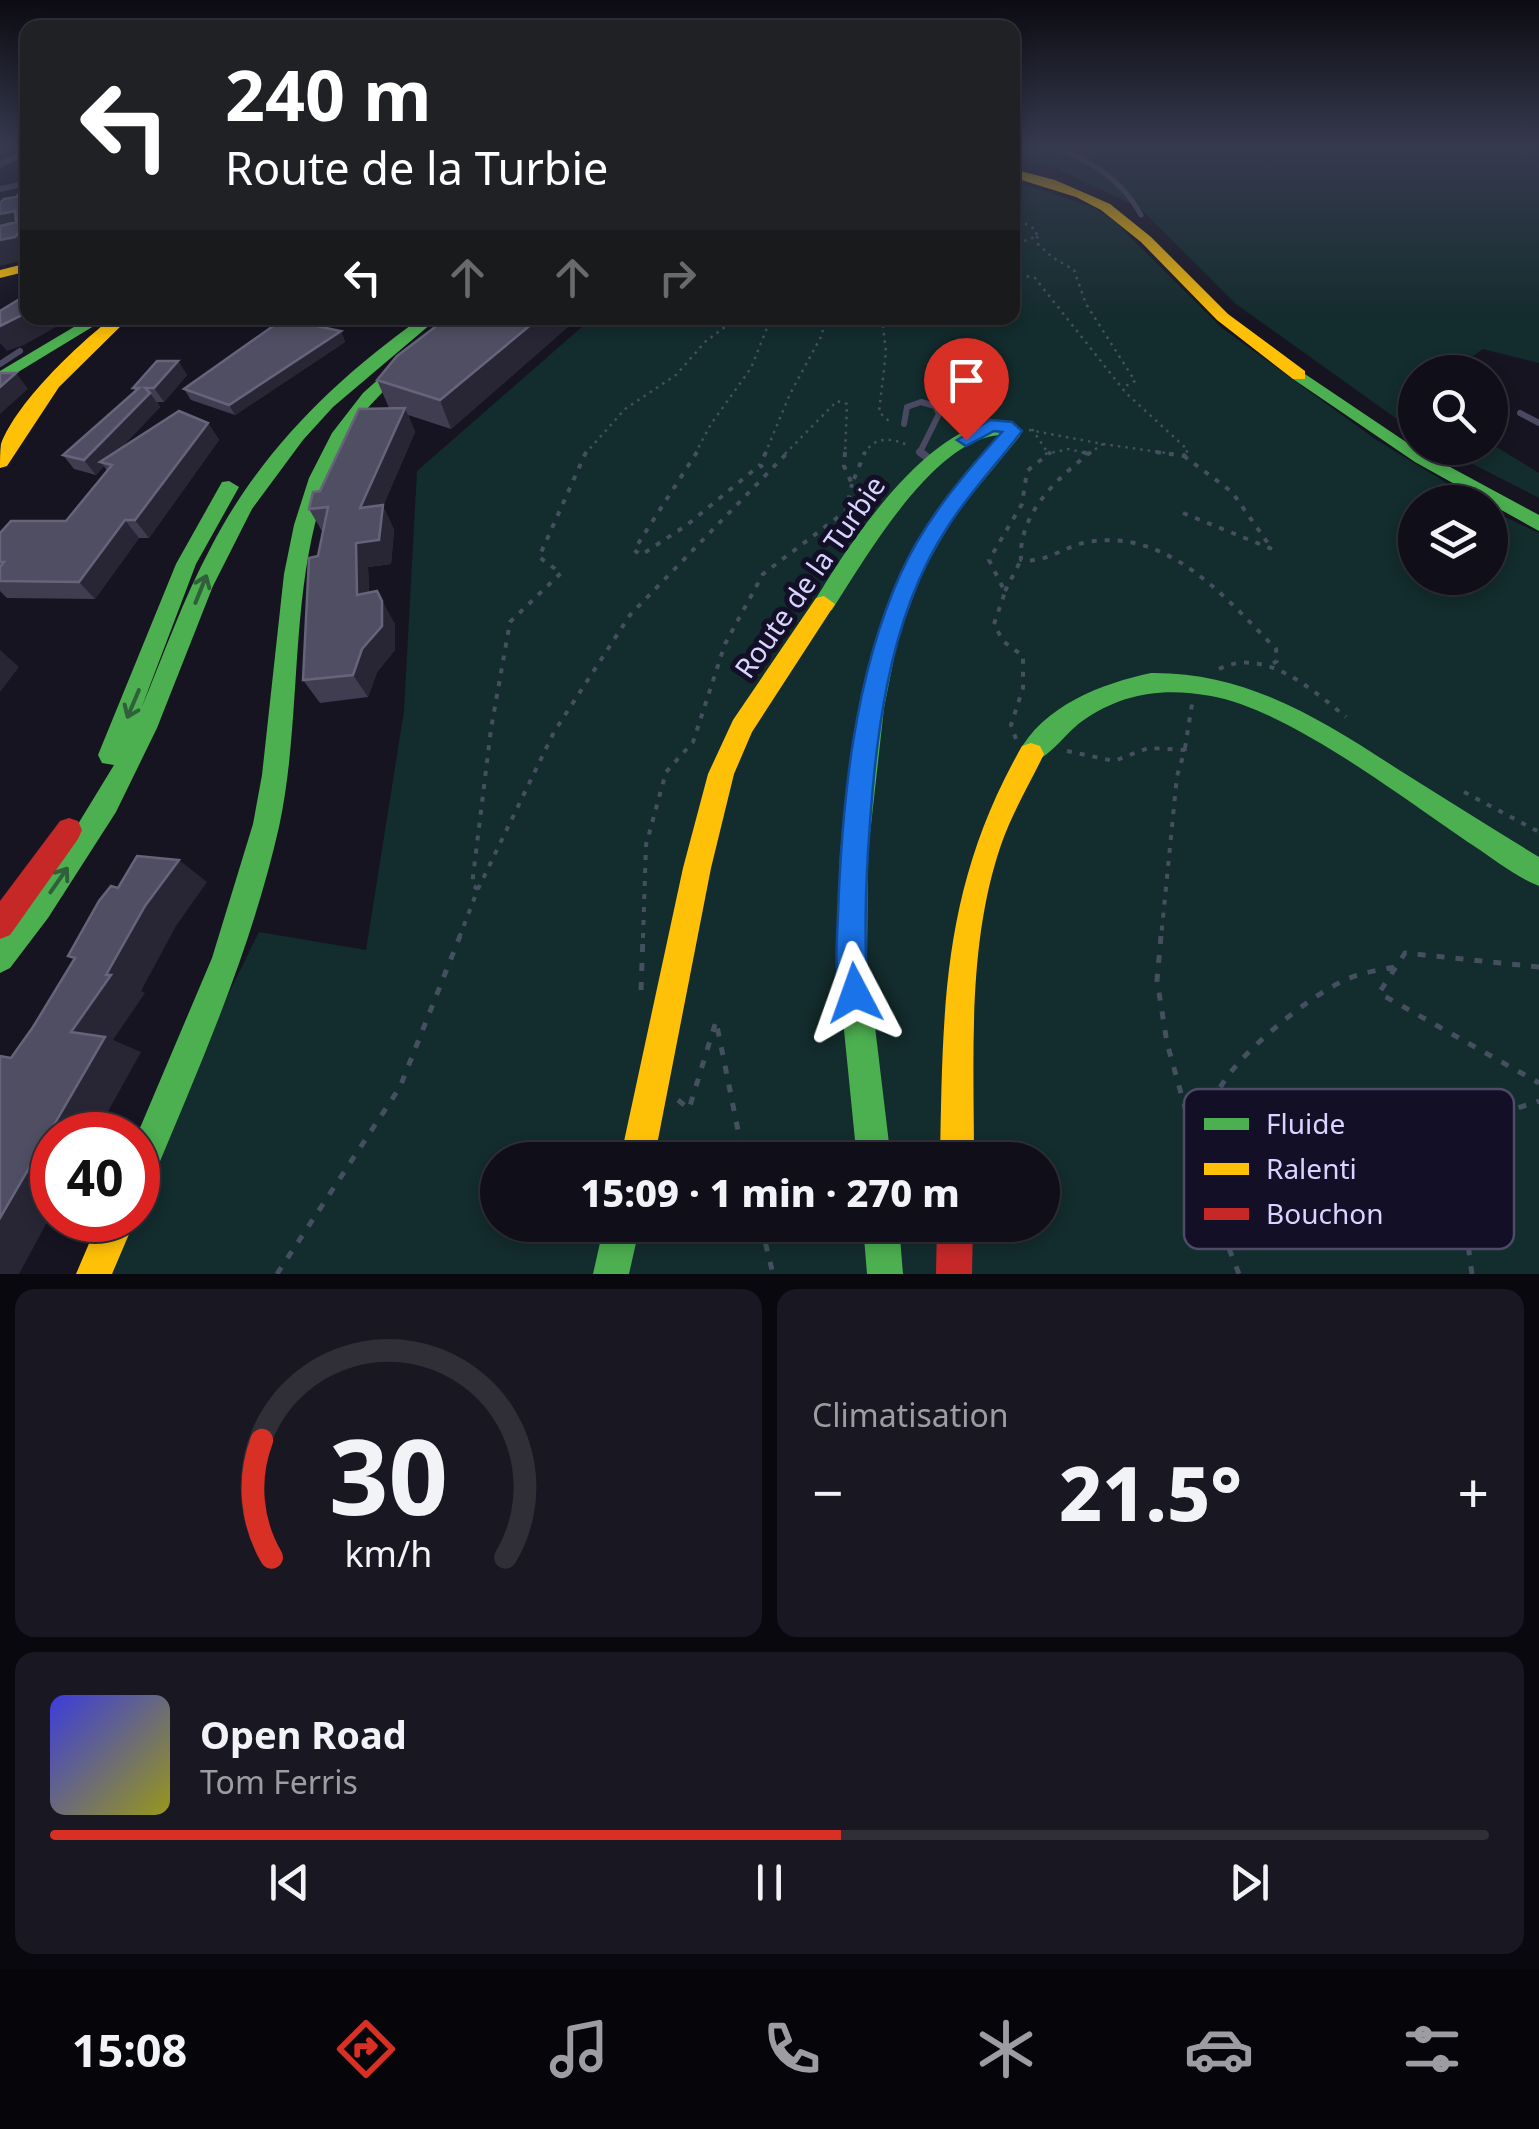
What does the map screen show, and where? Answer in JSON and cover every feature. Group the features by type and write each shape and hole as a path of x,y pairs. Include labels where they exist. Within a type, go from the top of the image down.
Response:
{"street":[{"path":"1102,204 1112,209 1236,329 1425,462 1539,524"},
{"path":"1121,204 1141,215 1231,308 1398,427"},
{"path":"5,374 88,325"},
{"path":"0,462 45,386 80,350 112,325"},
{"path":"0,925 62,841 102,772 142,681 186,564 227,490 295,404 398,325"},
{"path":"0,958 63,876 107,805 152,716 202,585 231,524 268,464 316,408 377,356 433,325"},
{"path":"160,1120 226,961 250,886 279,759 301,534 312,496 341,433 374,390 436,325"},
{"name":"Route de la Turbie","path":"641,1142 698,868 721,774 742,727 927,457 983,428 1000,425 1012,431 947,511 911,573 887,638 872,708 854,852 852,960 872,1142"},
{"path":"1458,465 1539,510"},
{"path":"958,1142 966,931 985,850 1030,749 1046,730 1095,696 1136,684 1179,681 1234,690 1261,700 1368,760 1539,873"},
{"path":"94,1274 108,1242"},
{"path":"611,1274 618,1242"},
{"path":"881,1242 884,1274"},
{"path":"954,1274 955,1242"}],"lane":[{"path":"1134,204 1141,215"},
{"path":"5,374 20,352"},
{"path":"904,424 908,407 921,402 935,406 940,414 927,457"},
{"path":"1520,413 1539,423"}],"path":[{"path":"1020,221 1035,229 1038,244 1074,270 1086,304 1135,381 1122,388"},
{"path":"1020,243 1037,236"},
{"path":"1020,275 1035,278 1122,388 1188,450 1184,456"},
{"path":"478,889 472,886 491,729 510,622 561,573 538,557 586,452 625,409 676,375 706,340 727,325"},
{"path":"768,325 751,368 710,424 693,459 634,550 641,555 760,465 790,394 823,334 821,325"},
{"path":"883,325 886,352 879,412 889,422 904,424"},
{"path":"276,1274 400,1088 478,889 554,732 630,614 837,401 847,404 844,466 852,484 861,459 878,438 896,439 927,457"},
{"path":"1047,452 1032,429 1184,456 1232,492 1272,549 1183,512"},
{"path":"1103,444 1050,489 1024,530 1018,549 1020,560 994,624 1003,641 1023,656 1020,672 1024,688 1011,725 1014,736 1030,749 1114,760 1130,751 1169,745 1185,750 1178,776 1158,980 1167,1043 1184,1103"},
{"path":"1004,592 988,560 1024,498 1023,481 1032,466 1047,452 1078,448 1088,454"},
{"path":"760,465 768,473"},
{"path":"1020,560 1031,562 1088,542 1114,540 1166,552 1191,568 1276,650 1277,661 1269,666"},
{"path":"1539,967 1406,953 1379,994 1539,1082"},
{"path":"1220,1089 1226,1077 1274,1032 1338,982 1396,967"},
{"path":"1514,1109 1539,1101"},
{"path":"766,1242 774,1274"},
{"path":"1230,1249 1239,1274"},
{"path":"1466,1249 1472,1274"}],"green space":[{"path":"1020,204 1093,207 1113,220 1222,328 1398,453 1398,465 1418,465 1450,485 1398,485 1398,595 1508,595 1508,518 1539,533 1539,1274 90,1274 105,1242 160,1242 160,1132 259,932 366,950 404,711 417,471 584,325 1020,325"},
{"path":"1132,204 1539,204 1539,363 1483,349 1474,355 1398,355 1398,420 1236,304"},
{"path":"1508,454 1539,473 1539,498 1474,465 1508,465"}],"building":[{"path":"0,204 20,204 20,231 15,237 0,240 0,226 16,222 15,211 0,214"},
{"path":"20,299 20,316 0,326 0,311"},
{"path":"275,325 312,325 341,331 229,405 184,389"},
{"path":"438,325 531,325 440,400 377,380 397,356"},
{"path":"157,361 178,361 154,388 145,388 150,393 84,460 63,455 139,388 133,388"},
{"path":"0,373 16,373 0,387"},
{"path":"405,408 360,508 383,505 379,540 356,543 357,595 377,591 382,601 382,626 362,649 353,675 303,680 309,558 318,556 328,507 309,509 313,492 320,491 359,409"},
{"path":"179,411 208,423 135,520 125,520 79,582 0,581 4,562 0,562 0,533 11,521 66,521 112,465 100,462"},
{"path":"137,856 179,860 145,906 106,975 111,975 71,1032 105,1037 61,1112 30,1112 30,1166 0,1218 0,1056 11,1058 33,1027 75,958 68,956 99,901 111,886 118,888"}],"traffic: fast":[{"path":"0,378 87,325"},
{"path":"0,958 74,856 122,776 154,708 202,586 244,506 326,403 420,325"},
{"path":"160,1120 210,1001 241,914 266,824 275,775 294,574 304,525 319,478 347,423 401,364"},
{"path":"1299,375 1422,458 1539,524"},
{"path":"824,604 880,523 931,464 958,442 985,429 1011,429 1011,436 947,511 911,573 887,638 872,708 854,852 852,960 872,1142"},
{"path":"111,755 186,564 229,487"},
{"path":"1031,754 1064,721 1092,701 1121,689 1182,682 1213,687 1244,695 1304,722 1539,873"},
{"path":"611,1274 618,1242"},
{"path":"882,1242 885,1274"}],"traffic: slow":[{"path":"1100,204 1146,240 1223,317 1299,375"},
{"path":"0,274 20,269"},
{"path":"0,462 53,383 112,325"},
{"path":"641,1142 697,868 721,774 742,727 824,604"},
{"path":"957,1142 960,1002 973,899 986,849 1005,800 1031,754"},
{"path":"94,1274 108,1242"}],"traffic: jam":[{"path":"0,925 69,830"},
{"path":"954,1274 955,1242"}],"route":[{"path":"855,993 854,852 872,708 887,638 911,573 936,527 1012,431 1006,426 990,425 966,440"}]}
